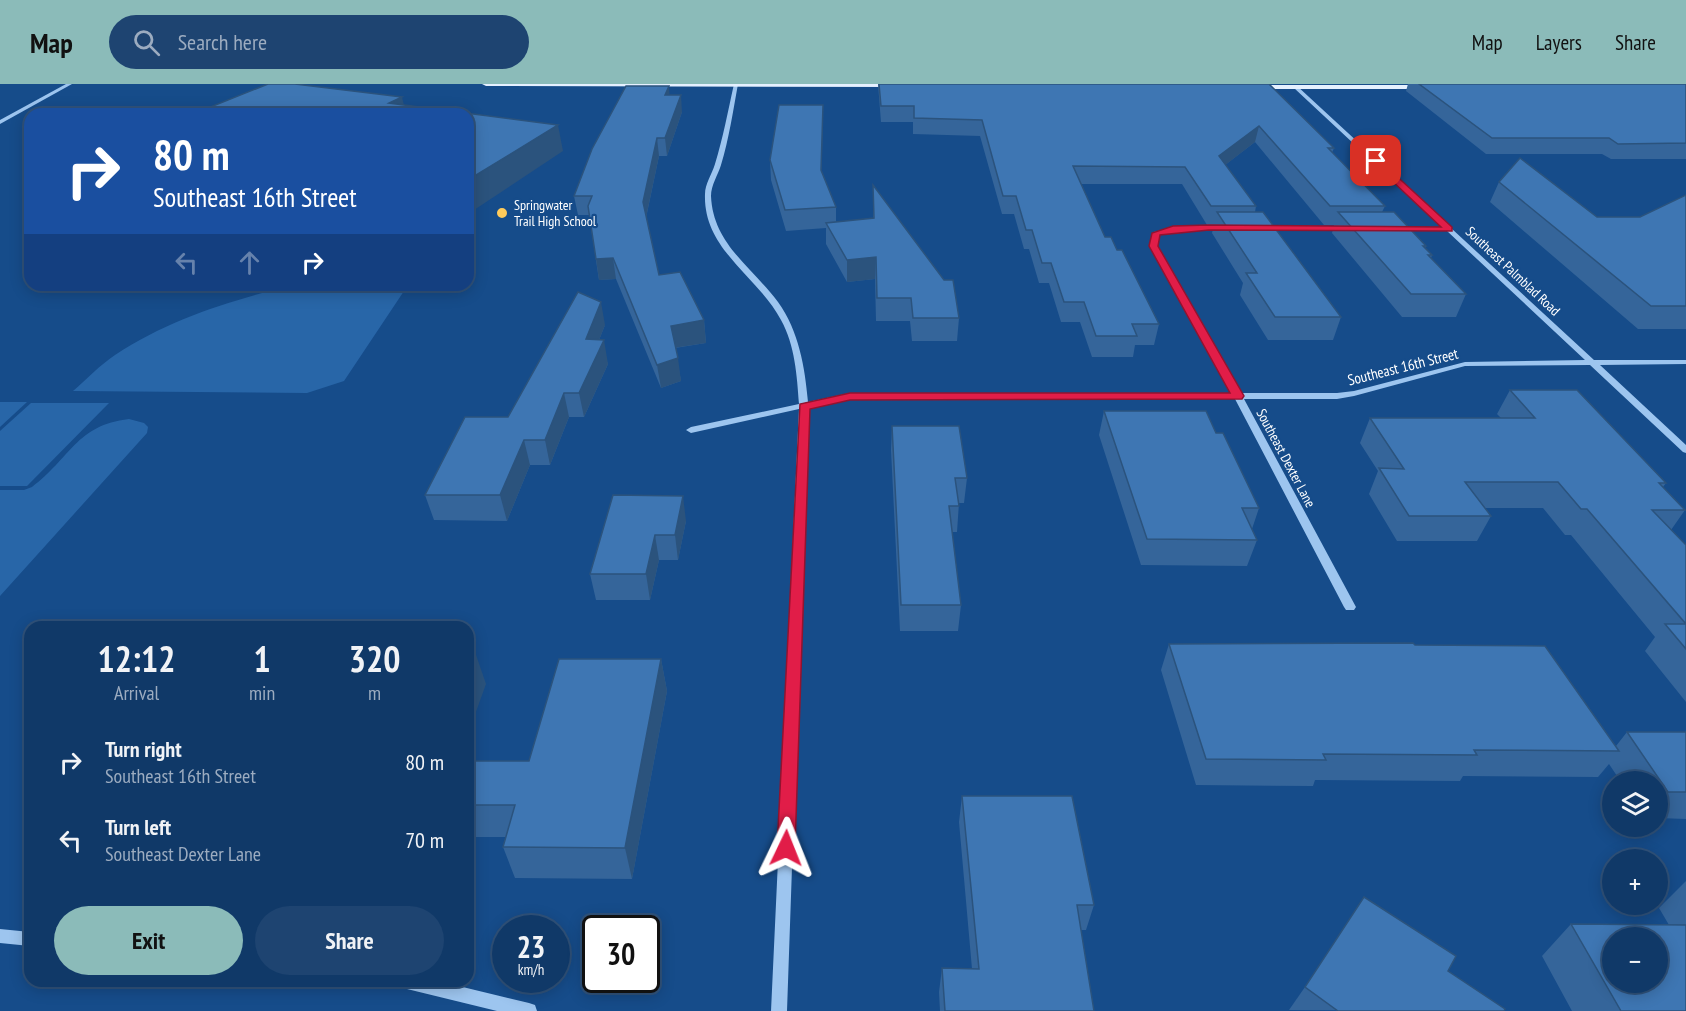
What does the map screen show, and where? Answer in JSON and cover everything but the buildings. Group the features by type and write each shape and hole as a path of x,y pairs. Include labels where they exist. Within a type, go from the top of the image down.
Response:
{"main road":[{"path":"486,84 910,86"},
{"path":"1236,87 1432,87"}],"street":[{"path":"26,108 70,84"},
{"path":"736,84 717,167 708,193 711,221 727,252 759,283 785,321 801,367 804,406 779,1011"},
{"name":"Southeast Palmblad Road","path":"1296,87 1686,450"},
{"path":"0,122 24,109"},
{"name":"Southeast Dexter Lane","path":"1232,228 1173,229 1156,233 1153,246 1238,396 1350,607"},
{"path":"1256,228 1362,229"},
{"path":"1385,229 1449,229"},
{"name":"Southeast 16th Street","path":"691,430 850,396 1363,394 1445,367 1466,364 1686,362"},
{"path":"0,936 24,938"},
{"path":"431,987 529,1011"}],"shaded area":[{"path":"271,291 404,291 344,381 307,393 73,391 109,359 136,342 178,321"},
{"path":"0,402 27,402 0,427"},
{"path":"31,403 109,403 27,486 0,486 0,431"},
{"path":"129,419 144,423 148,427 147,433 0,596 0,490 24,490 32,487 85,436 111,422"}],"place":[{"name":"Springwater Trail High School","path":"502,213"}],"route":[{"path":"786,848 804,406 850,396 1238,396 1153,246 1156,233 1173,229 1209,228 1449,229 1376,161"}]}
